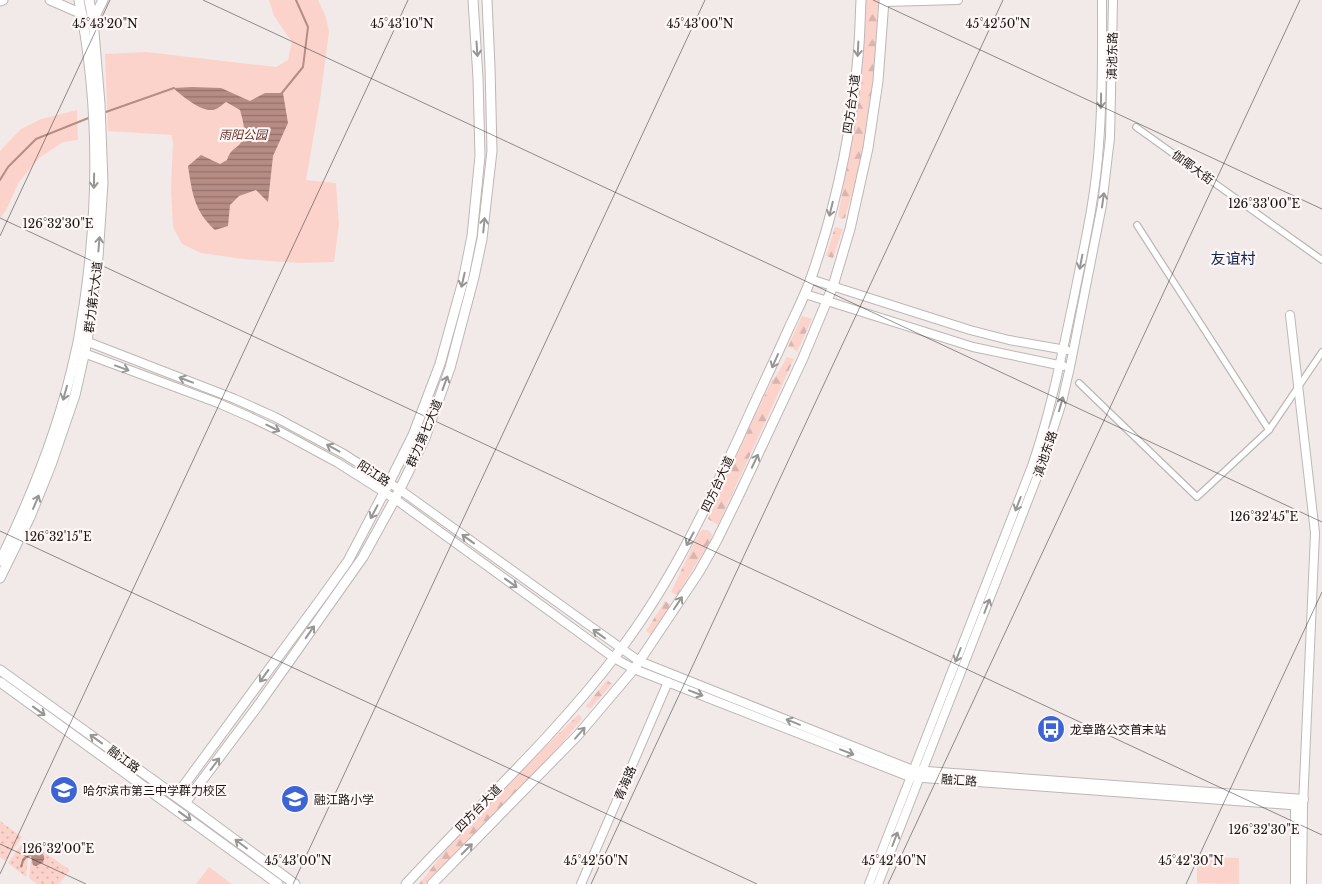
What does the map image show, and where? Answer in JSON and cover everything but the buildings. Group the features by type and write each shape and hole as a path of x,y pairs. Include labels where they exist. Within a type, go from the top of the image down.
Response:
{"main road":[{"path":"50,0 82,14"},
{"name":"群力第六大道","path":"79,0 96,105"},
{"name":"群力第六大道","path":"0,578 30,517 51,465 74,395 100,233 103,183 89,0"},
{"path":"92,20 103,0"},
{"name":"群力第七大道","path":"176,796 343,568 390,483 413,436 440,364 463,281 472,236 480,156 473,0"},
{"name":"群力第七大道","path":"185,803 257,707 363,557 395,499 424,438 450,368 482,239 492,151 487,0"},
{"name":"四方台大道","path":"406,884 559,724 590,688 621,649 660,592 695,530 805,294 832,209 850,118 858,56 861,0"},
{"name":"四方台大道","path":"432,884 572,742 637,665 699,572 717,540 790,384 833,286 850,229 868,148 878,81 884,1"},
{"name":"群力第六大道","path":"0,561 39,472 81,352"},
{"name":"融江路","path":"0,670 176,796 294,884"},
{"name":"融江路","path":"0,682 278,884"}],"street":[{"path":"884,1 958,0"},
{"name":"滇池东路","path":"869,884 1041,441 1060,365 1089,219 1099,146 1102,0"},
{"name":"滇池东路","path":"878,884 1041,467 1062,402 1099,224 1107,170 1111,122 1113,0"},
{"name":"伽倻大街","path":"1136,127 1322,260"},
{"path":"1137,225 1270,430"},
{"path":"810,279 970,330 1009,340 1073,351"},
{"path":"805,294 973,347 1070,367"},
{"path":"1290,315 1315,533 1295,884"},
{"name":"阳江路","path":"83,340 235,399 275,417 344,454 399,489 621,649 637,665"},
{"name":"阳江路","path":"81,352 258,420 338,463 395,499 614,658 637,665"},
{"path":"1078,383 1196,497 1270,430 1322,352"},
{"name":"融汇路","path":"637,665 668,682 911,773 1299,802"},
{"name":"融汇路","path":"637,665 911,773"},
{"name":"青海路","path":"581,884 668,682"},
{"path":"1299,802 1302,884"}],"green space":[{"name":"雨阳公园","path":"269,0 318,0 326,17 329,32 320,100 306,180 336,183 339,224 334,262 299,263 243,259 201,253 182,244 173,227 171,189 173,142 171,135 108,131 105,54 146,52 276,67 288,60 292,42 274,16"},
{"path":"865,0 878,0 871,98 866,136 858,171 845,218 841,219 838,216 853,137 862,74"},
{"path":"77,110 78,140 63,142 39,158 19,182 6,210 0,218 0,151 21,129 41,119"},
{"path":"835,227 843,229 833,258 826,256"},
{"path":"802,316 812,319 797,352 793,348 788,347"},
{"path":"787,357 794,359 718,525 708,519 713,505 772,380"},
{"path":"702,530 708,530 712,534 711,540 677,595 671,592"},
{"path":"665,601 671,605 651,635 646,631"},
{"path":"607,680 612,684 590,709 586,706"},
{"path":"579,714 582,719 554,754 448,864 426,884 419,884 453,841"},
{"path":"0,821 22,837 5,861 0,857"},
{"path":"25,839 70,870 59,884 37,884 29,878 31,859"},
{"path":"23,842 28,860 26,877 8,863"},
{"path":"1197,857 1239,858 1239,884 1197,883"},
{"path":"209,867 232,884 196,884"}],"shaded area":[{"path":"173,88 221,88 250,101 265,93 283,93 288,123 273,156 268,202 256,190 239,196 230,205 228,226 215,230 202,216 195,201 188,166 201,155 220,164 227,160 230,153 242,141 244,133 243,124 240,110 226,102 216,109 205,109 199,107"},
{"path":"33,849 37,849 43,855 42,863 36,866 33,865 31,856 25,860 22,868 20,867 23,858 32,854"}],"waterway":[{"path":"281,94 303,67 308,27 296,0"},
{"path":"103,113 174,88"},
{"path":"0,180 8,167 36,139 91,117"}],"place":[{"name":"龙章路公交首末站","path":"1051,729"},
{"name":"哈尔滨市第三中学群力校区","path":"64,790"},
{"name":"融江路小学","path":"295,799"}],"district":[{"name":"友谊村","path":"1233,258"}]}
